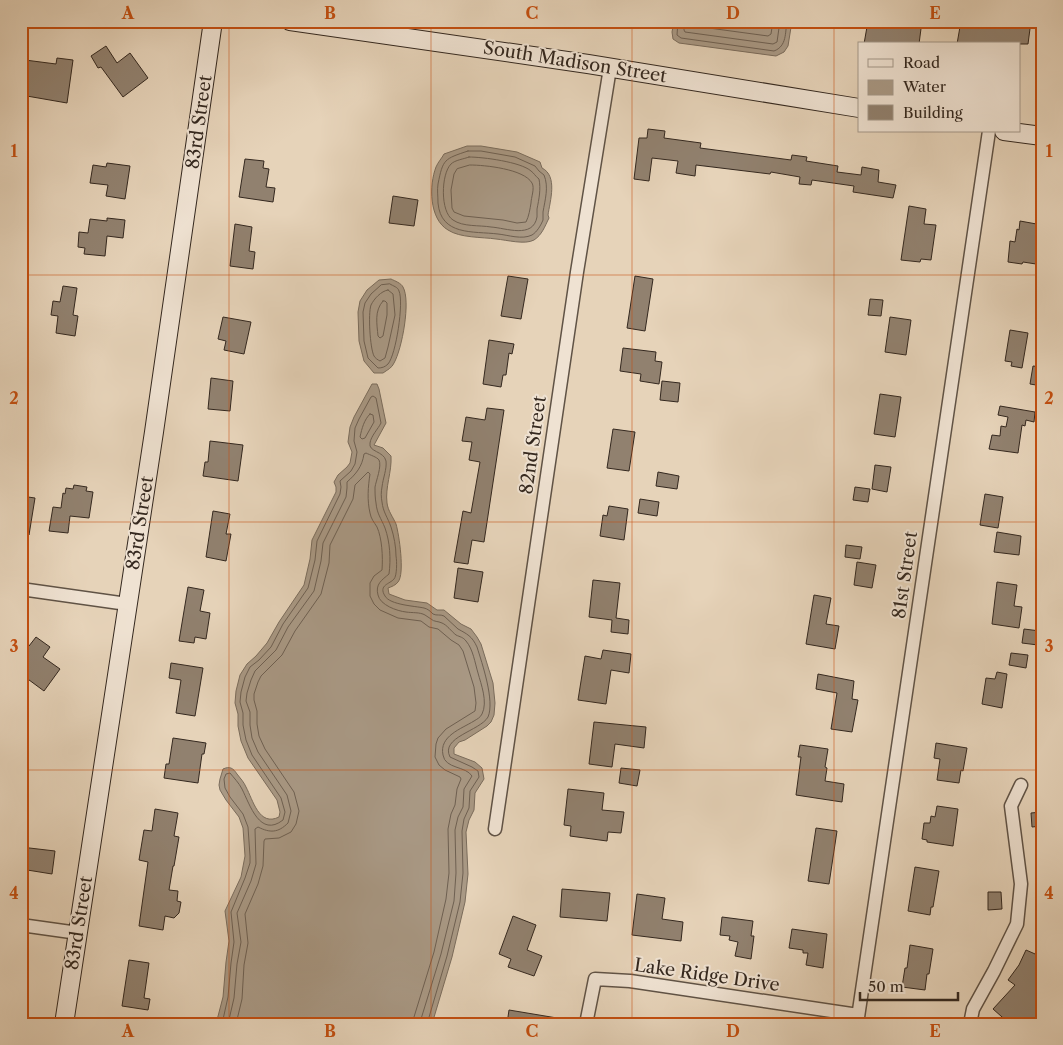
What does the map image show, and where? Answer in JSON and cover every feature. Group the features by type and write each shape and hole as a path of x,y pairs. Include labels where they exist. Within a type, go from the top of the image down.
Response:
{"street":[{"name":"83rd Street","path":"64,1024 128,604 213,21"},
{"name":"South Madison Street","path":"290,21 471,46 858,108"},
{"name":"82nd Street","path":"495,829 575,282 610,68"},
{"name":"81st Street","path":"857,1019 989,132"},
{"path":"1012,132 1042,136"},
{"path":"21,589 128,604"},
{"path":"970,1024 973,1009 994,972 1017,924 1021,884 1011,806 1020,785"},
{"path":"21,925 78,933"},
{"name":"Lake Ridge Drive","path":"586,1024 596,979 630,981 857,1019"}],"water":[{"path":"674,21 792,21 788,46 784,52 776,56 679,43 673,39"},
{"path":"467,146 481,146 517,152 540,162 542,168 550,177 552,189 549,218 537,238 521,242 465,236 453,233 442,225 437,218 432,201 432,183 436,167 444,154"},
{"path":"391,279 402,286 405,294 406,314 397,356 392,366 383,373 374,373 364,361 359,341 358,312 360,301 367,290 379,280"},
{"path":"372,384 377,384 379,389 386,423 374,445 383,448 391,456 387,503 396,524 401,554 400,578 396,584 388,588 389,594 405,600 427,603 437,610 444,610 461,624 471,629 481,644 493,683 495,703 491,722 459,742 454,748 454,754 475,762 482,768 484,779 475,793 474,810 466,832 468,874 465,902 452,957 432,1024 216,1024 223,997 229,941 225,911 241,877 245,856 243,828 239,817 220,790 219,785 223,769 229,768 236,772 244,783 254,805 262,815 272,819 279,817 280,812 277,800 248,758 241,741 235,703 236,691 240,675 247,664 267,643 304,585 312,540 336,492 334,482 350,463 352,452 348,442 350,427"}],"building":[{"path":"868,21 922,21 919,42 864,42"},
{"path":"961,21 1031,21 1028,44 1020,44 1020,42 957,42"},
{"path":"106,46 117,63 130,53 148,78 123,97 101,67 98,68 91,56"},
{"path":"57,58 73,60 67,103 21,95 25,60 56,64"},
{"path":"648,129 665,131 664,138 701,143 700,148 791,160 792,155 807,157 806,161 838,166 837,172 861,175 862,167 879,170 878,182 896,185 893,198 853,192 854,186 812,180 811,185 799,184 800,177 771,172 770,174 696,165 695,176 676,173 678,161 652,158 649,181 634,179 639,138 647,138"},
{"path":"245,159 264,161 263,168 269,169 266,187 275,188 273,202 239,197"},
{"path":"107,163 130,166 125,199 106,196 108,185 90,183 93,165 106,167"},
{"path":"393,196 418,200 414,226 389,223"},
{"path":"909,206 926,209 924,224 936,225 931,260 921,259 920,262 901,260"},
{"path":"107,218 125,220 123,238 107,236 105,256 84,254 85,248 78,247 79,232 88,233 90,219 107,221"},
{"path":"1020,221 1042,225 1042,245 1040,257 1037,257 1036,264 1008,262 1010,241 1015,242"},
{"path":"235,224 252,227 249,251 255,252 253,269 230,266"},
{"path":"508,276 528,279 521,319 501,316"},
{"path":"635,276 653,279 645,331 627,328"},
{"path":"63,286 77,288 73,315 78,316 75,336 56,333 58,316 51,315 53,301 60,302"},
{"path":"870,299 883,300 881,316 868,315"},
{"path":"223,317 251,322 244,354 224,350 226,341 218,339"},
{"path":"890,317 911,320 906,355 885,352"},
{"path":"1010,330 1028,333 1022,368 1011,366 1012,362 1005,361"},
{"path":"489,340 514,344 512,354 509,353 506,375 503,375 501,387 483,384"},
{"path":"623,348 656,352 655,361 662,362 659,384 640,381 641,374 620,371"},
{"path":"1033,366 1042,367 1042,386 1030,384"},
{"path":"211,378 233,381 230,411 208,409"},
{"path":"662,381 680,383 678,402 660,400"},
{"path":"880,394 901,397 895,437 874,434"},
{"path":"1000,406 1035,412 1034,422 1026,420 1025,426 1022,425 1018,453 989,449 992,435 1000,436 1001,426 1006,427 1008,417 998,415"},
{"path":"487,408 504,410 484,542 472,540 468,564 454,562 463,511 471,513 480,462 469,460 472,442 462,441 466,417 485,420"},
{"path":"613,429 635,432 629,471 607,468"},
{"path":"210,441 243,445 238,481 203,476 205,462 208,462"},
{"path":"875,465 891,467 887,492 872,489"},
{"path":"658,472 679,476 677,489 656,486"},
{"path":"74,485 87,487 86,491 93,492 89,518 70,516 68,533 49,531 53,507 61,508 63,493 65,494 66,488 73,489"},
{"path":"855,487 870,489 868,502 853,500"},
{"path":"985,494 1003,497 998,528 980,525"},
{"path":"21,496 35,498 29,535 21,522"},
{"path":"640,499 659,502 657,516 638,513"},
{"path":"609,506 628,509 624,540 600,536 603,515 607,516"},
{"path":"213,511 230,514 226,534 231,534 226,561 206,557"},
{"path":"997,532 1021,536 1019,555 994,552"},
{"path":"846,545 862,547 860,559 845,557"},
{"path":"857,562 876,565 872,588 854,585"},
{"path":"458,568 483,572 478,602 454,598"},
{"path":"593,580 620,583 616,618 629,620 628,634 611,632 612,620 589,617"},
{"path":"997,582 1017,585 1014,606 1022,607 1019,628 992,624"},
{"path":"188,587 204,590 200,611 210,613 206,639 195,637 194,643 179,641"},
{"path":"814,595 831,598 826,624 839,626 835,649 806,644"},
{"path":"1024,629 1040,631 1038,645 1022,643"},
{"path":"36,637 50,647 43,657 60,669 44,691 21,674 21,640 29,646"},
{"path":"603,650 631,654 629,673 611,670 606,704 578,700 585,656 601,659"},
{"path":"1011,653 1028,655 1026,668 1009,665"},
{"path":"171,663 203,668 195,716 176,713 181,680 169,678"},
{"path":"997,672 1007,674 1002,708 982,704 986,678 995,679"},
{"path":"818,674 854,681 852,699 858,700 852,732 831,729 837,693 816,689"},
{"path":"594,722 646,727 644,748 615,744 612,767 589,764"},
{"path":"173,738 206,743 204,754 202,754 198,783 164,778 166,764 169,764"},
{"path":"936,743 967,748 959,783 937,780 940,759 934,758"},
{"path":"800,745 828,749 825,781 844,784 842,802 796,795 801,757 798,757"},
{"path":"621,768 640,770 637,786 619,783"},
{"path":"568,789 604,793 602,810 624,812 621,833 608,832 607,841 570,836 571,826 564,825"},
{"path":"937,806 958,809 953,846 927,842 927,840 922,839 924,823 930,823 931,816 935,817"},
{"path":"155,809 178,813 174,836 179,837 169,890 178,891 177,901 181,902 179,913 174,918 165,916 163,930 139,926 148,862 139,860 144,830 152,831"},
{"path":"1042,812 1042,826 1032,827 1031,813"},
{"path":"816,828 837,831 829,884 808,881"},
{"path":"21,847 55,851 52,874 21,869"},
{"path":"915,867 939,871 930,915 908,911"},
{"path":"562,889 610,893 607,921 560,917"},
{"path":"988,892 1001,892 1002,909 988,910"},
{"path":"637,894 665,898 662,919 683,922 681,941 632,935"},
{"path":"513,916 536,925 527,950 542,956 534,976 508,967 511,959 499,954"},
{"path":"722,917 753,921 751,936 754,936 751,959 735,956 738,942 729,940 730,936 720,935"},
{"path":"792,929 827,934 823,968 806,965 808,953 803,953 803,950 789,948"},
{"path":"910,945 933,949 925,990 902,987"},
{"path":"1026,950 1042,957 1042,1016 1036,1024 1010,1024 993,1009 1015,985 1008,980 1019,965"},
{"path":"129,960 149,963 144,998 150,999 148,1010 122,1006"},
{"path":"509,1010 557,1018 557,1024 507,1024"}]}
